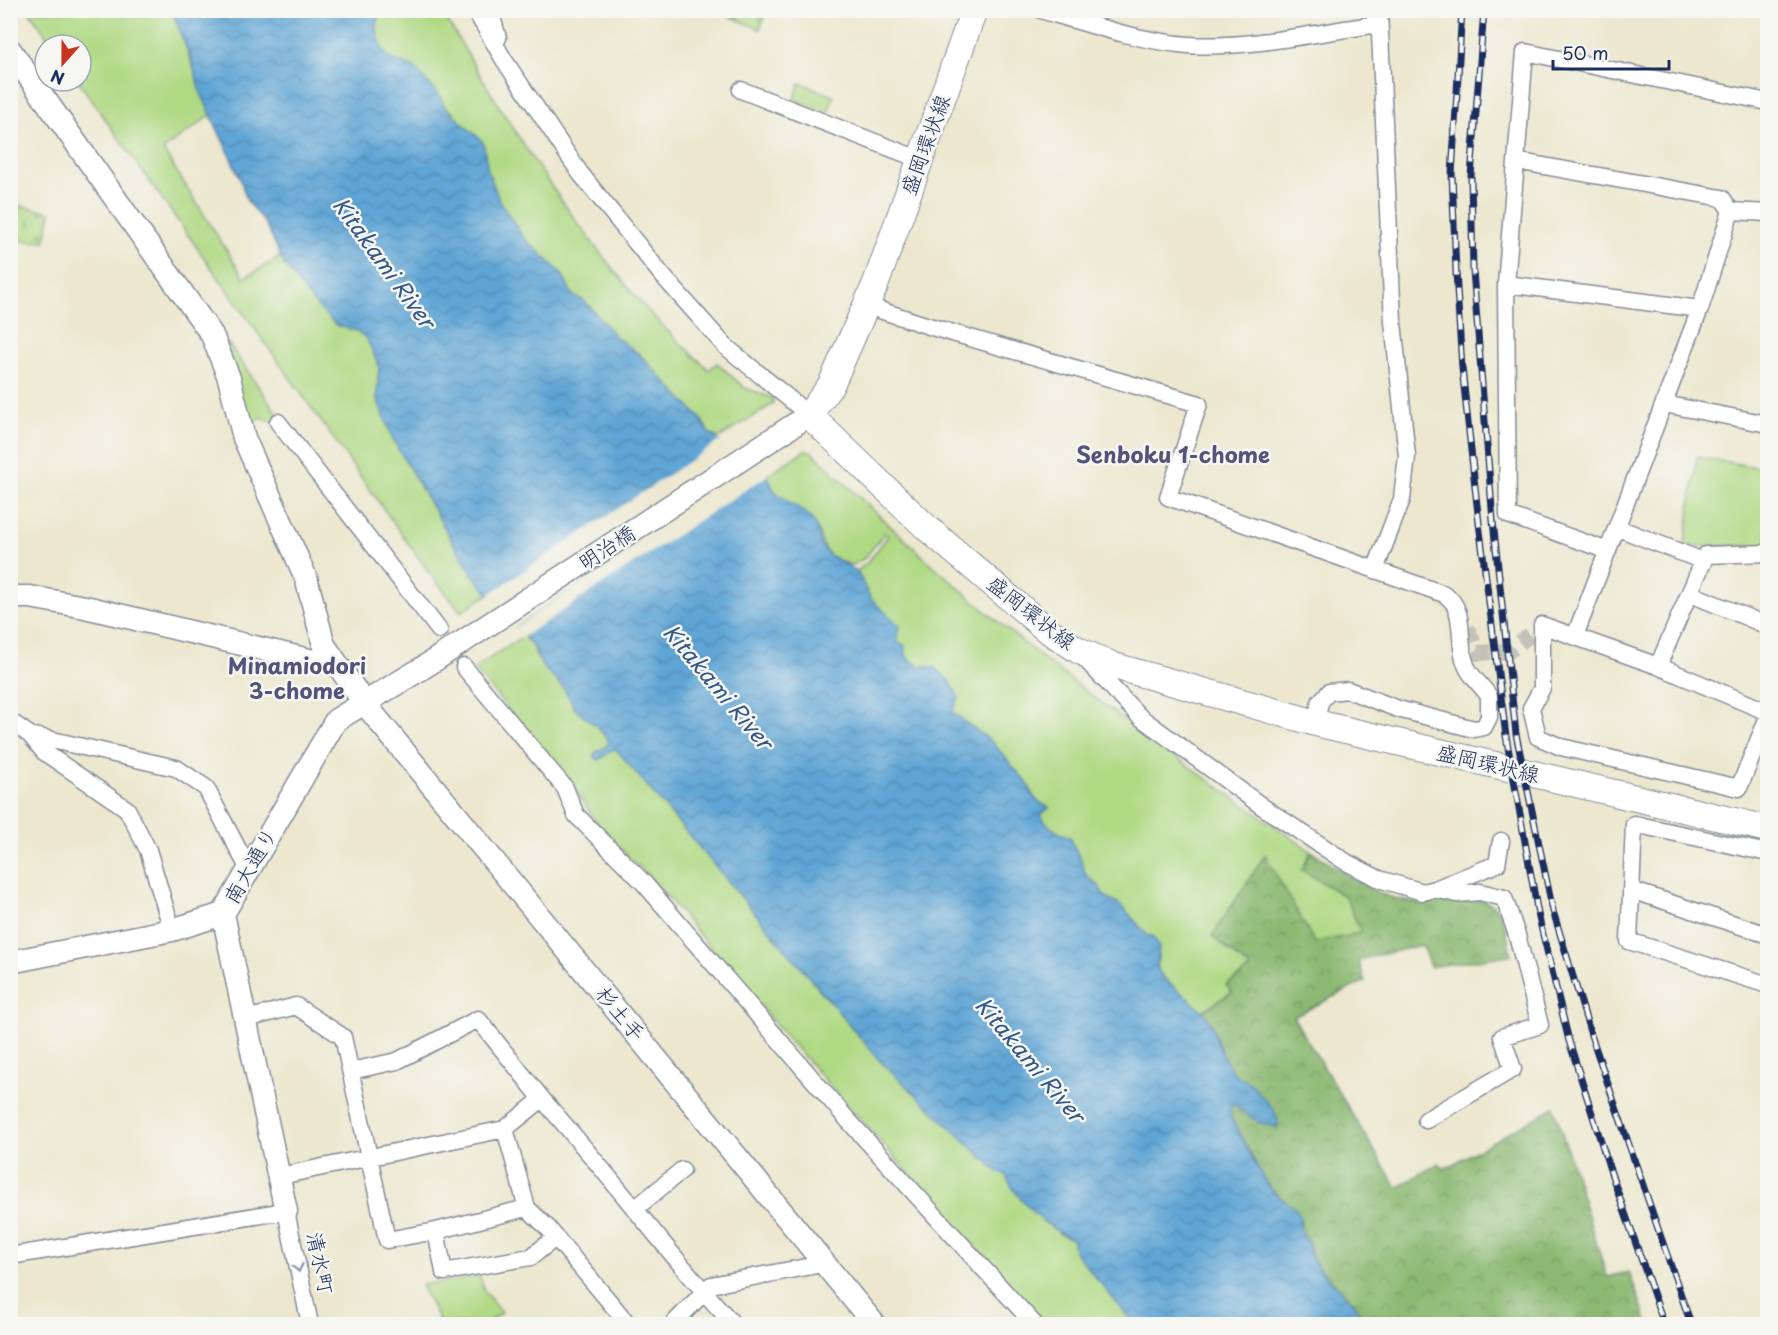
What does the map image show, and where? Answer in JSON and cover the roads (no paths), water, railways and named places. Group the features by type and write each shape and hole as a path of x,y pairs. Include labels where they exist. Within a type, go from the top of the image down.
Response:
{"main road":[{"name":"盛岡環状線","path":"974,10 876,283 864,305 831,385 800,421 1047,630 1078,650 1114,666 1316,723 1767,829"}],"street":[{"path":"475,10 580,173 662,275 725,346 800,421"},
{"path":"490,10 500,52"},
{"path":"1052,12 1133,35 1188,45 1231,44 1379,17 1393,322 1407,456 1402,500 1375,570"},
{"name":"杉土手","path":"10,50 213,335 229,378 244,438 306,578 324,645 365,704 822,1264 874,1324"},
{"path":"1608,551 1508,514 1506,284 1525,52 1767,102"},
{"path":"741,90 921,160"},
{"path":"1516,161 1722,198 1731,211"},
{"path":"1731,211 1767,213"},
{"path":"1575,636 1700,309 1731,211"},
{"path":"1506,284 1700,309"},
{"path":"864,305 932,327 1199,404 1168,497 1444,594 1453,600 1467,628"},
{"path":"1664,404 1767,424"},
{"name":"明治橋","path":"365,704 800,421"},
{"path":"278,422 439,630"},
{"path":"1618,528 1702,561"},
{"path":"1658,666 1706,555 1767,553"},
{"path":"1691,594 1767,626"},
{"path":"10,597 85,607 309,660 326,665 348,679"},
{"path":"1316,723 1320,702 1329,692 1348,690 1409,712 1474,729 1484,726 1489,717 1489,696 1467,667 1462,651 1458,611"},
{"path":"309,660 318,649 320,630"},
{"path":"1767,711 1658,666 1575,636 1536,630 1542,688 1531,708 1538,737 1561,747 1739,788 1767,717"},
{"path":"1078,650 1140,717 1263,807 1346,862 1379,879 1423,892 1436,889 1497,864 1502,842"},
{"path":"464,667 565,788 576,815 643,882 839,1110 1034,1324"},
{"name":"南大通り","path":"10,962 172,930 223,914 336,720 365,704"},
{"path":"10,722 30,735 44,752 127,809 148,850 172,930"},
{"path":"30,735 176,768 206,788 249,870"},
{"path":"1767,853 1634,824 1629,941 1767,985"},
{"path":"1426,1120 1513,1070 1502,1037 1540,1025 1517,935 1504,898 1480,892 1457,894 1436,889"},
{"path":"1631,890 1767,935"},
{"path":"10,1256 286,1211 223,914"},
{"path":"246,1019 296,1006 343,1037 387,1240 436,1231 527,1208"},
{"path":"351,1071 397,1061 478,1019 542,1099 602,1165 703,1292 733,1324"},
{"path":"280,1176 505,1129 542,1099"},
{"path":"505,1129 527,1208 628,1324"},
{"path":"636,1208 682,1170"},
{"name":"清水町","path":"286,1211 309,1324"},
{"path":"436,1231 444,1272 531,1257 555,1238"},
{"path":"673,1324 711,1285 822,1264"}],"water":[{"name":"Kitakami River","path":"172,11 380,11 376,27 382,49 388,57 414,68 436,91 445,107 483,142 488,171 500,202 523,237 562,274 573,296 585,301 616,337 639,354 701,419 709,433 770,480 774,491 807,514 815,523 821,545 829,555 857,571 870,598 900,626 897,642 904,645 907,658 921,667 934,667 950,681 959,698 952,712 992,742 1029,785 1031,794 1040,803 1049,807 1041,815 1043,819 1053,829 1070,837 1083,863 1085,874 1099,886 1104,896 1122,906 1147,935 1154,937 1159,948 1157,967 1161,976 1203,1011 1211,1023 1220,1050 1233,1073 1251,1084 1273,1109 1278,1120 1277,1127 1260,1123 1231,1103 1230,1116 1266,1183 1273,1192 1297,1210 1300,1216 1299,1229 1320,1271 1355,1304 1365,1324 1134,1324 1074,1251 1073,1239 1054,1229 1034,1213 1017,1194 1006,1175 997,1171 881,1062 615,748 599,760 595,758 594,754 608,745 608,740 597,726 575,709 565,690 542,666 534,648 473,575 394,442 377,398 379,366 367,339 357,331 336,325 314,303 285,266 265,223 247,201 240,178 199,89 193,63"}],"tunnel":[{"path":"1467,628 1478,653 1509,651 1530,635"}],"railway":[{"path":"1462,10 1452,174 1456,272 1462,368 1506,736 1538,914 1569,1041 1610,1170 1664,1324"},
{"path":"1484,10 1471,176 1473,271 1493,521 1516,734 1553,911 1591,1035 1691,1324"}],"district":[{"name":"Senboku 1-chome","path":"1173,455"},
{"name":"Minamiodori 3-chome","path":"297,678"}]}
